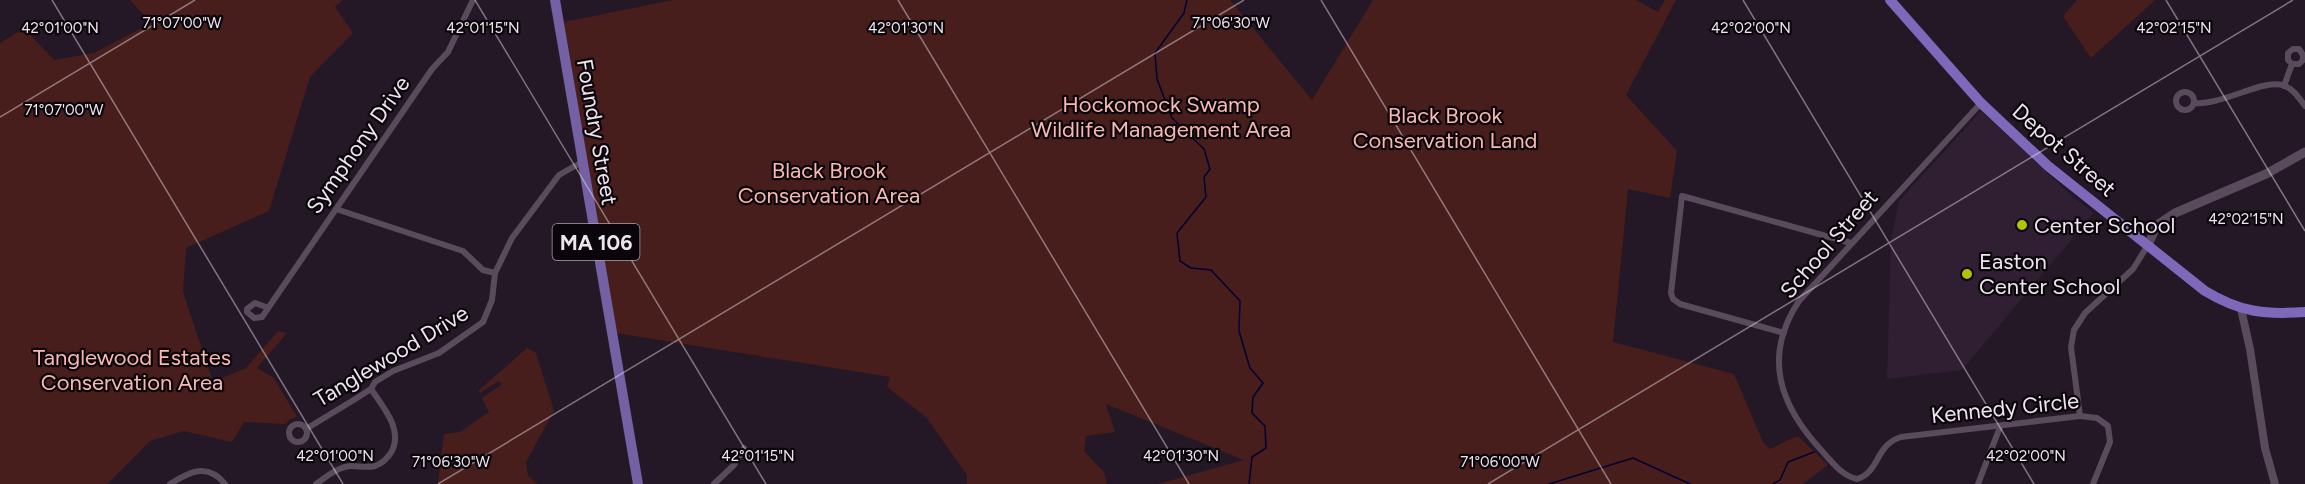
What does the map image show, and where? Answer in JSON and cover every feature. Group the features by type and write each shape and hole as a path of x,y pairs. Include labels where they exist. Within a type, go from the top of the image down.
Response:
{"highway":[{"name":"Depot Street","path":"1890,0 1981,102 2049,166 2205,291 2241,309 2279,314 2305,312"}],"main road":[{"name":"Foundry Street","path":"555,0 638,484"},
{"path":"2148,245 2157,225 2170,216 2274,171 2305,152"}],"street":[{"name":"Symphony Drive","path":"266,308 432,69 448,52 473,0"},
{"path":"2284,86 2292,64"},
{"path":"2194,103 2210,104 2271,84 2284,86 2294,93 2305,106"},
{"name":"School Street","path":"1860,479 1852,478 1842,472 1808,436 1791,411 1781,376 1780,360 1784,333 1799,301 1981,102"},
{"name":"Tanglewood Drive","path":"306,429 371,389 375,382 393,371 439,353 483,322 492,300 495,273 512,238 559,175 582,162"},
{"path":"1784,333 1680,304 1673,299 1671,292 1682,196 1851,243"},
{"path":"336,209 463,251 483,270 495,273"},
{"path":"2080,416 2071,347 2074,330 2085,313 2133,269 2148,245"},
{"path":"2241,309 2250,349 2265,448 2275,484"},
{"path":"315,484 335,471 350,466 367,467 383,463 391,453 396,430 371,389"},
{"name":"Kennedy Circle","path":"1860,479 1873,468 1887,444 1896,438 2080,416 2101,419 2110,432 2110,442 2093,484"},
{"path":"1978,484 2000,426"},
{"path":"714,484 734,465 744,448"},
{"path":"170,484 198,470 209,473 225,484"}],"shaded area":[{"name":"Easton Center School","path":"1981,111 2072,196 2094,213 1962,370 1887,379 1891,240 1899,201"}],"green space":[{"name":"Tanglewood Estates Conservation Area","path":"130,0 343,0 335,7 353,33 310,77 269,211 186,248 183,292 213,382 246,368 278,331 287,333 257,368 274,378 297,417 285,424 244,422 232,442 184,431 150,441 107,484 0,484 0,43 24,28 54,60 94,53 151,23"},
{"path":"673,0 1230,0 1312,100 1373,0 1636,0 1658,12 1665,0 1676,0 1626,95 1677,151 1670,198 1628,189 1613,342 1734,374 1763,442 1770,449 1799,437 1828,465 1803,484 1158,484 1244,460 1106,404 1115,432 1086,436 1084,451 1104,472 1107,484 967,484 967,475 926,417 887,387 890,377 616,333 564,22"},
{"path":"2077,0 2155,0 2091,58 2063,16"},
{"path":"527,348 536,353 554,411 526,462 528,476 537,484 438,484 444,434 460,432 489,412 482,398 502,384 499,381 480,393 478,391"}],"waterway":[{"path":"1187,0 1184,13 1155,53 1157,79 1172,118 1204,149 1210,169 1204,177 1206,197 1177,233 1180,261 1191,268 1211,270 1240,301 1239,331 1250,368 1263,383 1253,397 1252,413 1265,426 1266,448 1252,457 1249,484"},
{"path":"1773,484 1780,480 1788,462 1814,452"},
{"path":"1549,484 1633,458 1690,484"}],"place":[{"name":"Center School","path":"2022,225"},
{"name":"Easton Center School","path":"1967,274"}],"park label":[{"name":"Hockomock Swamp Wildlife Management Area","path":"1161,116"},
{"name":"Black Brook Conservation Land","path":"1445,128"},
{"name":"Black Brook Conservation Area","path":"829,182"}]}
